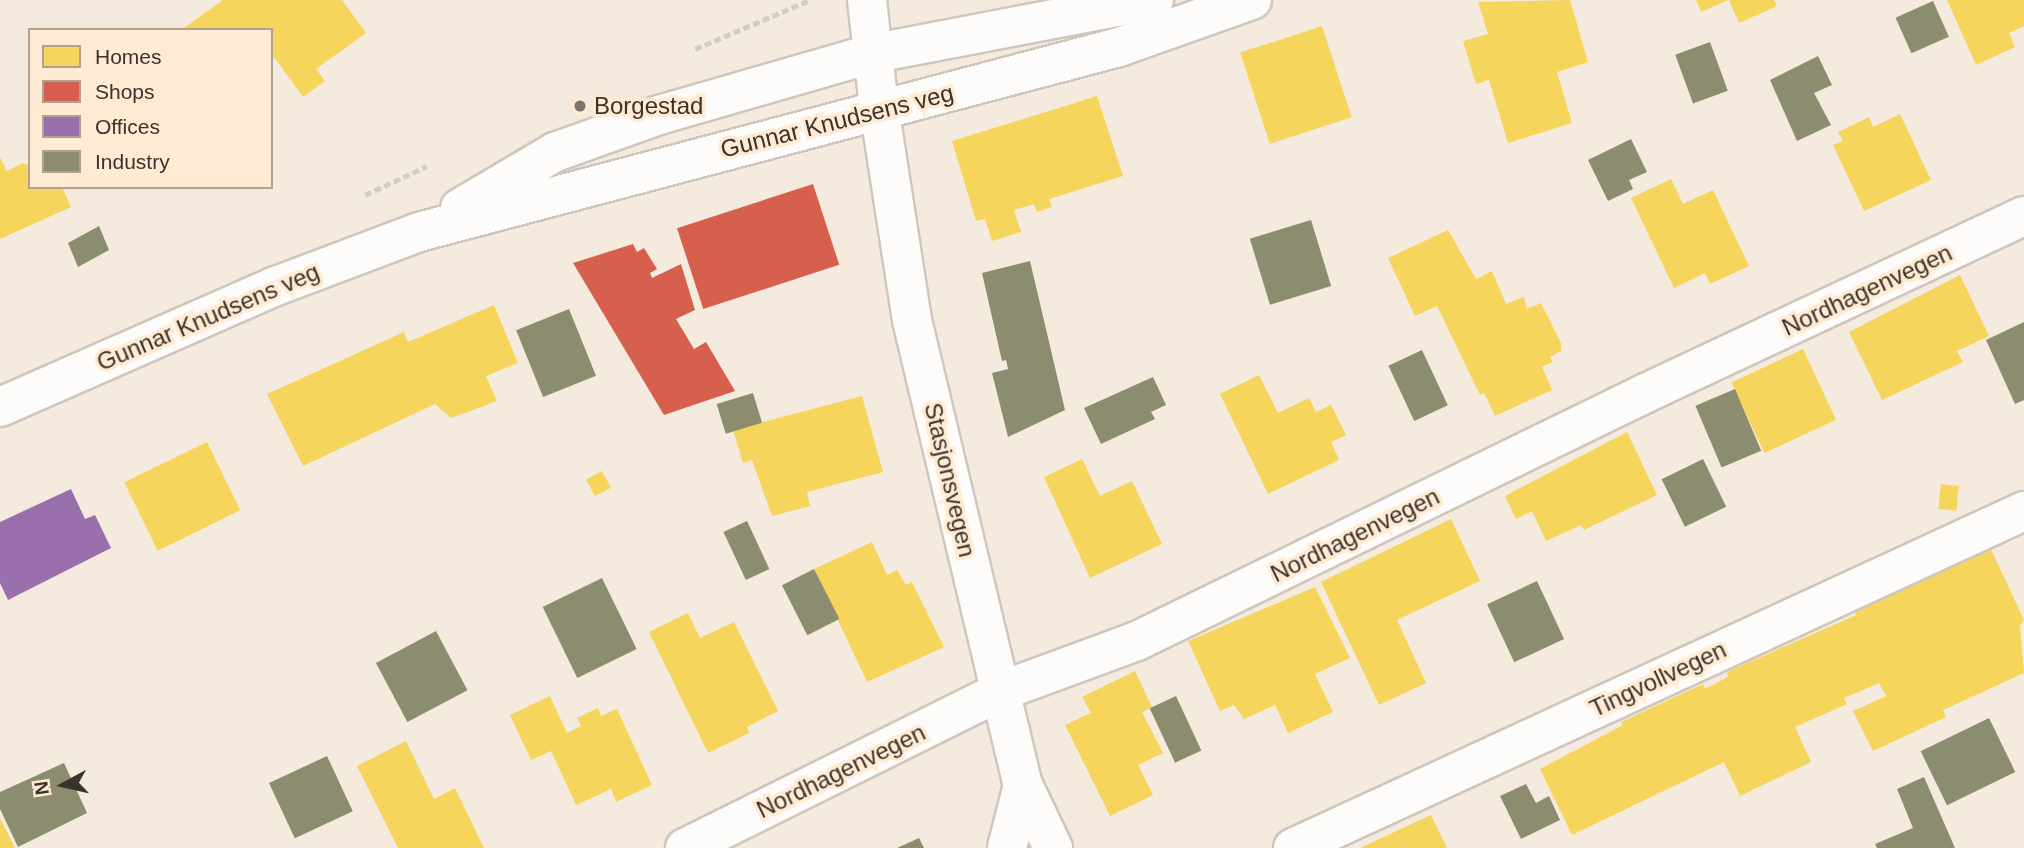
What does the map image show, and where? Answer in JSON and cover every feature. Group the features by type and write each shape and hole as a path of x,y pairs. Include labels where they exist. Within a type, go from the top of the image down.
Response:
{"street":[{"name":"Stasjonsvegen","path":"867,0 870,54 912,320 1023,785 1007,848"},
{"name":"Gunnar Knudsens veg","path":"419,232 555,152 659,115 870,54 1154,0"},
{"name":"Gunnar Knudsens veg","path":"0,407 276,286 419,232 879,107 1119,47 1252,0"},
{"name":"Nordhagenvegen","path":"685,848 1000,691 1137,641 1646,393 2024,216"},
{"name":"Tingvollvegen","path":"1293,848 2024,511"},
{"path":"1023,785 1053,848"}],"path":[{"path":"684,54 810,0"},
{"path":"356,199 432,164"}],"building: Homes":[{"path":"223,0 342,0 366,33 316,69 325,81 303,97 275,58 273,60 273,28 184,28"},
{"path":"1570,0 1588,62 1557,72 1572,123 1508,143 1489,80 1476,84 1463,41 1488,34 1478,2"},
{"path":"1696,0 1728,0 1701,12"},
{"path":"1729,0 1774,0 1777,6 1739,23"},
{"path":"1947,0 2024,0 2024,26 2009,33 2015,47 1976,65"},
{"path":"1322,26 1352,117 1270,144 1240,53"},
{"path":"1097,96 1123,176 1049,199 1052,207 1037,212 1034,204 1014,210 1021,232 992,241 985,219 976,221 952,141"},
{"path":"1900,114 1931,180 1864,211 1833,145 1843,141 1838,132 1869,117 1873,127"},
{"path":"0,157 7,171 23,163 28,165 28,189 63,189 71,207 0,239"},
{"path":"1671,179 1683,204 1713,190 1749,266 1710,284 1705,273 1674,288 1631,198"},
{"path":"1448,230 1476,279 1492,271 1506,304 1524,297 1527,309 1541,303 1561,343 1561,351 1550,357 1553,362 1542,367 1552,390 1495,416 1484,393 1480,395 1437,306 1415,316 1388,258"},
{"path":"1960,275 1989,336 1957,351 1963,362 1882,400 1849,332"},
{"path":"494,305 518,363 486,376 497,401 451,418 435,404 303,466 267,394 404,332 408,342"},
{"path":"1803,349 1836,420 1764,453 1731,382"},
{"path":"1259,375 1278,413 1309,398 1316,412 1331,405 1346,435 1331,442 1339,460 1268,494 1220,394"},
{"path":"862,396 883,472 807,492 810,506 772,516 752,460 743,463 733,430"},
{"path":"1627,432 1657,495 1584,530 1581,525 1546,541 1532,511 1516,519 1505,496"},
{"path":"207,442 240,510 158,551 124,482"},
{"path":"1082,459 1100,496 1132,481 1162,544 1090,578 1044,477"},
{"path":"602,471 611,488 595,496 586,479"},
{"path":"1941,484 1959,486 1956,511 1938,509"},
{"path":"1451,519 1480,581 1397,620 1426,683 1379,705 1321,582"},
{"path":"872,542 887,575 897,570 906,585 912,582 944,647 867,682 814,569"},
{"path":"1990,547 2024,620 2020,626 2024,673 1943,710 1946,717 1873,751 1853,711 1886,696 1879,683 1844,698 1847,704 1795,727 1811,762 1740,796 1724,762 1572,835 1540,769 1623,725 1621,722 1703,684 1705,689 1728,677 1727,672 1856,615 1854,610"},
{"path":"1315,587 1350,658 1315,674 1333,712 1288,733 1275,705 1244,719 1234,705 1220,711 1188,641"},
{"path":"688,613 700,638 734,622 778,711 747,727 749,733 708,753 649,632"},
{"path":"1135,671 1152,707 1142,712 1163,753 1138,765 1153,795 1110,816 1065,725 1091,713 1082,697"},
{"path":"550,696 567,733 581,726 577,718 598,708 601,716 617,709 652,785 616,802 611,789 576,805 551,751 531,760 510,715"},
{"path":"406,741 434,799 455,788 484,848 398,848 357,766"},
{"path":"1431,815 1447,848 1360,848"},
{"path":"0,818 15,848 0,848"}],"building: Shops":[{"path":"813,184 839,265 703,309 677,228"},
{"path":"633,244 637,252 644,248 657,269 650,273 652,278 681,264 695,310 676,319 694,349 706,342 735,391 664,415 573,263"}],"building: Offices":[{"path":"71,489 85,519 95,515 111,548 8,600 0,583 0,522"}],"building: Industry":[{"path":"1933,1 1949,37 1911,53 1896,18"},
{"path":"1710,42 1728,91 1693,104 1675,55"},
{"path":"1818,56 1832,85 1814,93 1831,125 1797,141 1770,80"},
{"path":"1631,139 1647,172 1629,180 1633,189 1608,201 1588,160"},
{"path":"1311,220 1331,286 1270,305 1250,239"},
{"path":"99,226 109,250 78,267 68,243"},
{"path":"1030,261 1065,410 1008,437 992,373 1008,369 1006,360 1002,361 982,273"},
{"path":"569,309 596,376 543,397 516,330"},
{"path":"2024,322 2024,400 2015,404 1986,340"},
{"path":"1422,350 1448,405 1414,421 1388,366"},
{"path":"1153,377 1166,405 1151,412 1155,419 1101,444 1084,408"},
{"path":"1735,389 1761,451 1722,467 1695,406"},
{"path":"753,393 762,423 726,434 717,404"},
{"path":"1703,459 1726,507 1685,527 1662,479"},
{"path":"747,521 769,569 746,580 723,532"},
{"path":"814,569 839,619 807,635 782,585"},
{"path":"602,578 637,649 577,678 543,607"},
{"path":"1537,581 1564,639 1514,662 1487,604"},
{"path":"436,631 467,690 407,722 376,663"},
{"path":"1176,696 1201,750 1175,763 1150,708"},
{"path":"1989,718 2015,772 1947,805 1921,751"},
{"path":"327,756 353,811 295,838 269,783"},
{"path":"64,763 87,813 18,847 0,809 0,792"},
{"path":"1924,777 1955,848 1877,848 1875,844 1913,828 1897,789"},
{"path":"1526,784 1536,803 1549,796 1560,820 1521,839 1500,796"},
{"path":"919,838 924,848 897,848"}],"place":[{"name":"Borgestad","path":"580,106"}]}
